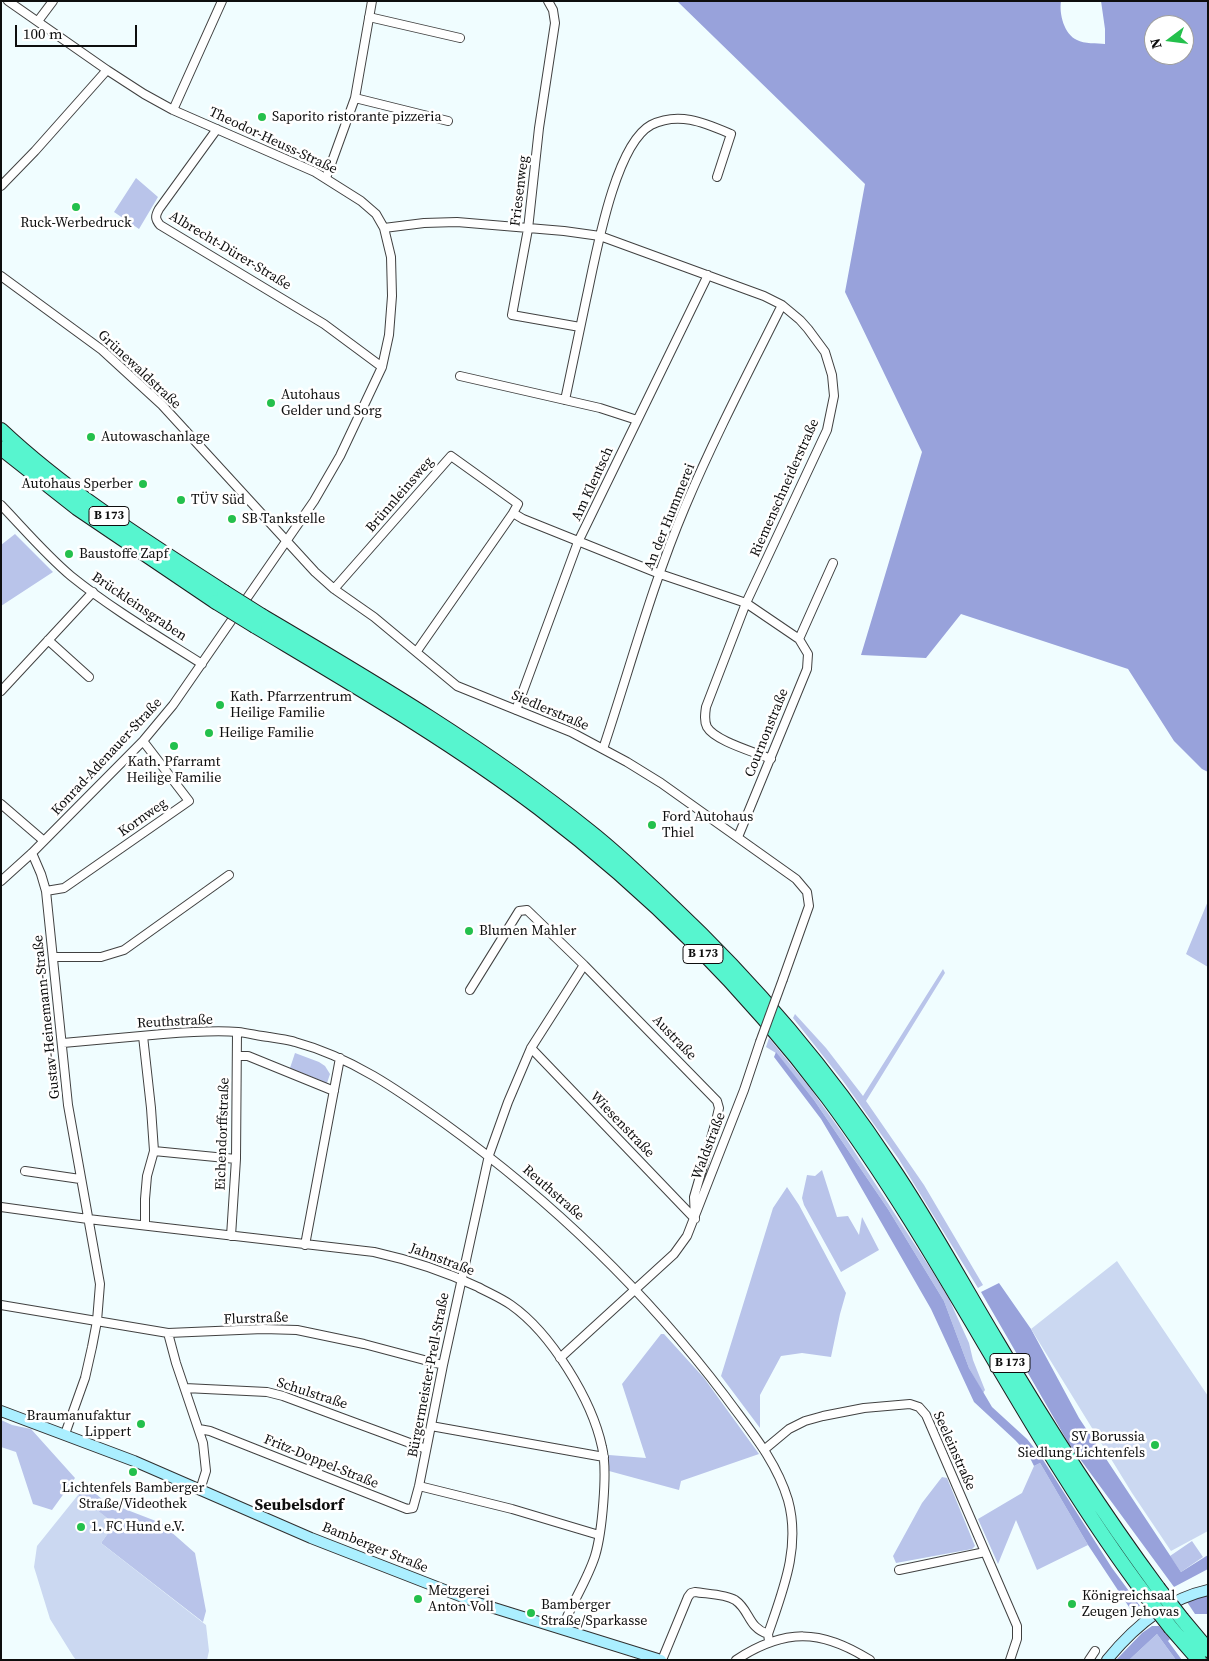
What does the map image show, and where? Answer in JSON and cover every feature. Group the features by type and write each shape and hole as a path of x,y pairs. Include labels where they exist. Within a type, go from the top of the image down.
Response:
{"highway":[{"name":"B 173","path":"1,430 87,501 220,597"},
{"name":"B 173","path":"1,448 77,508 394,709 538,808 634,887 724,975 755,1009 828,1099 880,1174 1062,1473 1124,1567 1147,1597 1208,1650"},
{"name":"B 173","path":"258,621 446,727 544,796 591,832 639,874 687,920 778,1014 836,1088 891,1165 1059,1444 1110,1522 1158,1588 1199,1660"}],"street":[{"name":"Theodor-Heuss-Straße","path":"8,1 144,94 173,110 326,178 368,206 384,228 391,257 392,296 389,335 382,367 340,456 287,542"},
{"path":"38,21 53,1"},
{"path":"173,110 222,1"},
{"path":"326,178 355,98 372,1"},
{"name":"Friesenweg","path":"548,1 555,22 539,128 528,229 512,315 580,327"},
{"path":"369,17 460,38"},
{"path":"1,186 35,152 107,70"},
{"path":"355,98 448,121"},
{"path":"565,400 600,236 621,167 632,146 642,132 650,126 672,119 684,118 710,125 731,134 717,177"},
{"name":"Albrecht-Dürer-Straße","path":"217,129 159,210 156,217 157,221 160,225 324,324 382,367"},
{"name":"Riemenschneiderstraße","path":"384,228 424,223 457,222 600,236 782,305 808,328 825,352 832,375 834,396 827,430 819,451 746,603 706,707 704,717 706,726 714,736 771,758"},
{"name":"Grünewaldstraße","path":"1,276 102,350 136,380 162,405 287,542"},
{"name":"Am Klentsch","path":"516,710 578,542 708,276"},
{"name":"An der Hummerei","path":"603,749 660,574 684,508 723,423 782,305"},
{"path":"460,376 600,408 637,420"},
{"name":"Brünnleinsweg","path":"334,589 451,456 518,504 514,513"},
{"name":"Brückleinsgraben","path":"1,505 60,566 93,592 202,664"},
{"path":"417,652 514,513 522,519 660,574 746,603 799,639 833,563"},
{"name":"Siedlerstraße","path":"287,542 334,589 374,617 457,686 571,732 661,783 796,879 805,888 808,897"},
{"name":"Konrad-Adenauer-Straße","path":"1,881 44,842 143,741 173,705 287,542"},
{"path":"1,691 93,592"},
{"name":"Cournonstraße","path":"738,837 807,669 808,654 799,639"},
{"path":"48,640 89,677"},
{"name":"Kornweg","path":"46,891 64,888 189,801 143,741"},
{"path":"1,804 44,842"},
{"name":"Gustav-Heinemann-Straße","path":"32,853 42,874 46,891 68,1105 100,1284 97,1321 85,1378 65,1434"},
{"path":"54,958 101,957 124,950 229,875"},
{"name":"Waldstraße","path":"560,1358 636,1290 680,1247 695,1219 744,1090 807,914 809,906 808,897"},
{"name":"Austraße","path":"470,990 519,911 524,909 584,965 717,1101 719,1108 716,1121 694,1197 695,1219"},
{"name":"Bürgermeister-Prell-Straße","path":"419,1486 443,1365 489,1155 508,1102 531,1048 584,965"},
{"name":"Reuthstraße","path":"63,1043 195,1031 236,1032 294,1042 340,1058 379,1078 489,1155 572,1225 636,1290 707,1373 765,1449 779,1476 788,1501 793,1541 788,1575 768,1638"},
{"name":"Eichendorffstraße","path":"231,1236 236,1159 236,1032"},
{"path":"142,1036 154,1151 147,1176 145,1225"},
{"name":"Wiesenstraße","path":"531,1048 695,1219"},
{"path":"237,1056 248,1056 334,1091"},
{"path":"305,1245 340,1058"},
{"path":"154,1151 236,1159"},
{"path":"25,1171 80,1179"},
{"name":"Jahnstraße","path":"1,1207 374,1252 406,1259 436,1269 510,1304 542,1334 560,1358 596,1424 604,1457 602,1521 595,1556 562,1629"},
{"name":"Flurstraße","path":"1,1305 168,1333 263,1329 297,1330 364,1344 443,1365"},
{"path":"168,1333 203,1443 206,1471 200,1490"},
{"name":"Schulstraße","path":"185,1388 266,1392 283,1396 426,1449"},
{"name":"Seeleinstraße","path":"765,1449 789,1429 805,1421 823,1416 864,1408 910,1404 919,1407 926,1416 1017,1626 1017,1639 1010,1660"},
{"name":"Bamberger Straße","path":"1,1411 134,1461 395,1572 478,1604 662,1660"},
{"path":"431,1426 604,1457"},
{"name":"Fritz-Doppel-Straße","path":"199,1429 210,1431 406,1509 412,1508 419,1486"},
{"path":"419,1486 512,1509 599,1535"},
{"path":"899,1570 985,1552"},
{"path":"1106,1660 1150,1617 1185,1597 1208,1590"},
{"path":"662,1660 688,1597 691,1593 695,1592 730,1598 736,1601 754,1627 768,1638"},
{"path":"736,1660 768,1638 806,1635 837,1642 870,1660"},
{"path":"1089,1660 1095,1651"}],"shaded area":[{"path":"677,1 1061,1 1063,23 1072,37 1083,42 1105,44 1101,1 1208,1 1208,772 1202,769 1174,741 1128,669 961,614 926,658 861,655 922,452 845,292 865,184"},
{"path":"136,178 158,197 139,229 114,212"},
{"path":"15,534 53,572 1,606 1,545"},
{"path":"1208,901 1208,967 1186,954"},
{"path":"943,969 945,973 866,1101 924,1185 983,1285 978,1288 898,1158 843,1081 793,1018 795,1014 826,1048 863,1096"},
{"path":"769,1038 810,1088 843,1134 949,1299 969,1343 973,1360 985,1390 983,1393 969,1368 944,1301 888,1209 814,1100 776,1053 766,1047"},
{"path":"776,1052 814,1100 888,1209 944,1301 969,1368 992,1407 1027,1439 1040,1455 1112,1568 1140,1606 1131,1610 1088,1545 1040,1463 1034,1466 1028,1454 1015,1440 974,1402 931,1309 821,1119 774,1057"},
{"path":"295,1053 325,1066 330,1074 327,1083 290,1068"},
{"path":"822,1170 837,1217 848,1216 859,1235 862,1217 879,1250 841,1272 802,1198 807,1175 815,1176"},
{"path":"787,1187 799,1205 846,1293 831,1357 802,1353 781,1356 760,1395 760,1428 721,1376 773,1208"},
{"name":"SV Borussia Siedlung Lichtenfels","path":"1117,1261 1208,1396 1208,1531 1171,1551 1132,1493 1031,1329"},
{"path":"999,1283 1031,1329 1079,1418 1181,1572 1208,1555 1208,1569 1174,1587 1069,1444 981,1292"},
{"path":"661,1334 664,1334 704,1378 759,1454 681,1481 679,1490 609,1471 609,1455 646,1458 622,1384"},
{"path":"1,1420 12,1425 31,1429 75,1478 52,1510 33,1504 16,1452 1,1447"},
{"path":"1040,1463 1088,1545 1037,1570 1016,1520 998,1564 978,1519 1022,1493 1034,1466"},
{"path":"942,1477 947,1478 975,1546 972,1549 896,1563 893,1556 922,1503"},
{"path":"86,1485 104,1501 161,1523 195,1553 206,1611 203,1622 101,1543 114,1524 78,1495"},
{"path":"78,1495 115,1524 101,1543 206,1625 209,1651 207,1660 76,1660 50,1619 34,1567 37,1546"},
{"path":"1192,1541 1203,1557 1181,1572 1170,1556"},
{"path":"1208,1594 1208,1614 1195,1614 1187,1602"},
{"path":"1152,1626 1159,1626 1170,1639 1168,1641 1182,1660 1176,1660 1157,1634 1129,1660 1116,1660 1142,1633"},
{"path":"1157,1634 1176,1660 1129,1660"}],"place":[{"name":"Saporito ristorante pizzeria","path":"262,117"},
{"name":"Ruck-Werbedruck","path":"76,207"},
{"name":"Autohaus Gelder und Sorg","path":"271,403"},
{"name":"Autowaschanlage","path":"91,437"},
{"name":"Autohaus Sperber","path":"143,484"},
{"name":"TÜV Süd","path":"181,500"},
{"name":"SB Tankstelle","path":"232,519"},
{"name":"Baustoffe Zapf","path":"69,554"},
{"name":"Kath. Pfarrzentrum Heilige Familie","path":"220,705"},
{"name":"Heilige Familie","path":"209,733"},
{"name":"Kath. Pfarramt Heilige Familie","path":"174,746"},
{"name":"Ford Autohaus Thiel","path":"652,825"},
{"name":"Blumen Mahler","path":"469,931"},
{"name":"Braumanufaktur Lippert","path":"141,1424"},
{"name":"SV Borussia Siedlung Lichtenfels","path":"1155,1445"},
{"name":"Lichtenfels Bamberger Straße/Videothek","path":"133,1472"},
{"name":"1. FC Hund e.V.","path":"81,1527"},
{"name":"Metzgerei Anton Voll","path":"418,1599"},
{"name":"Königreichsaal Zeugen Jehovas","path":"1072,1604"},
{"name":"Bamberger Straße/Sparkasse","path":"531,1613"}],"district":[{"name":"Seubelsdorf","path":"299,1506"}]}
